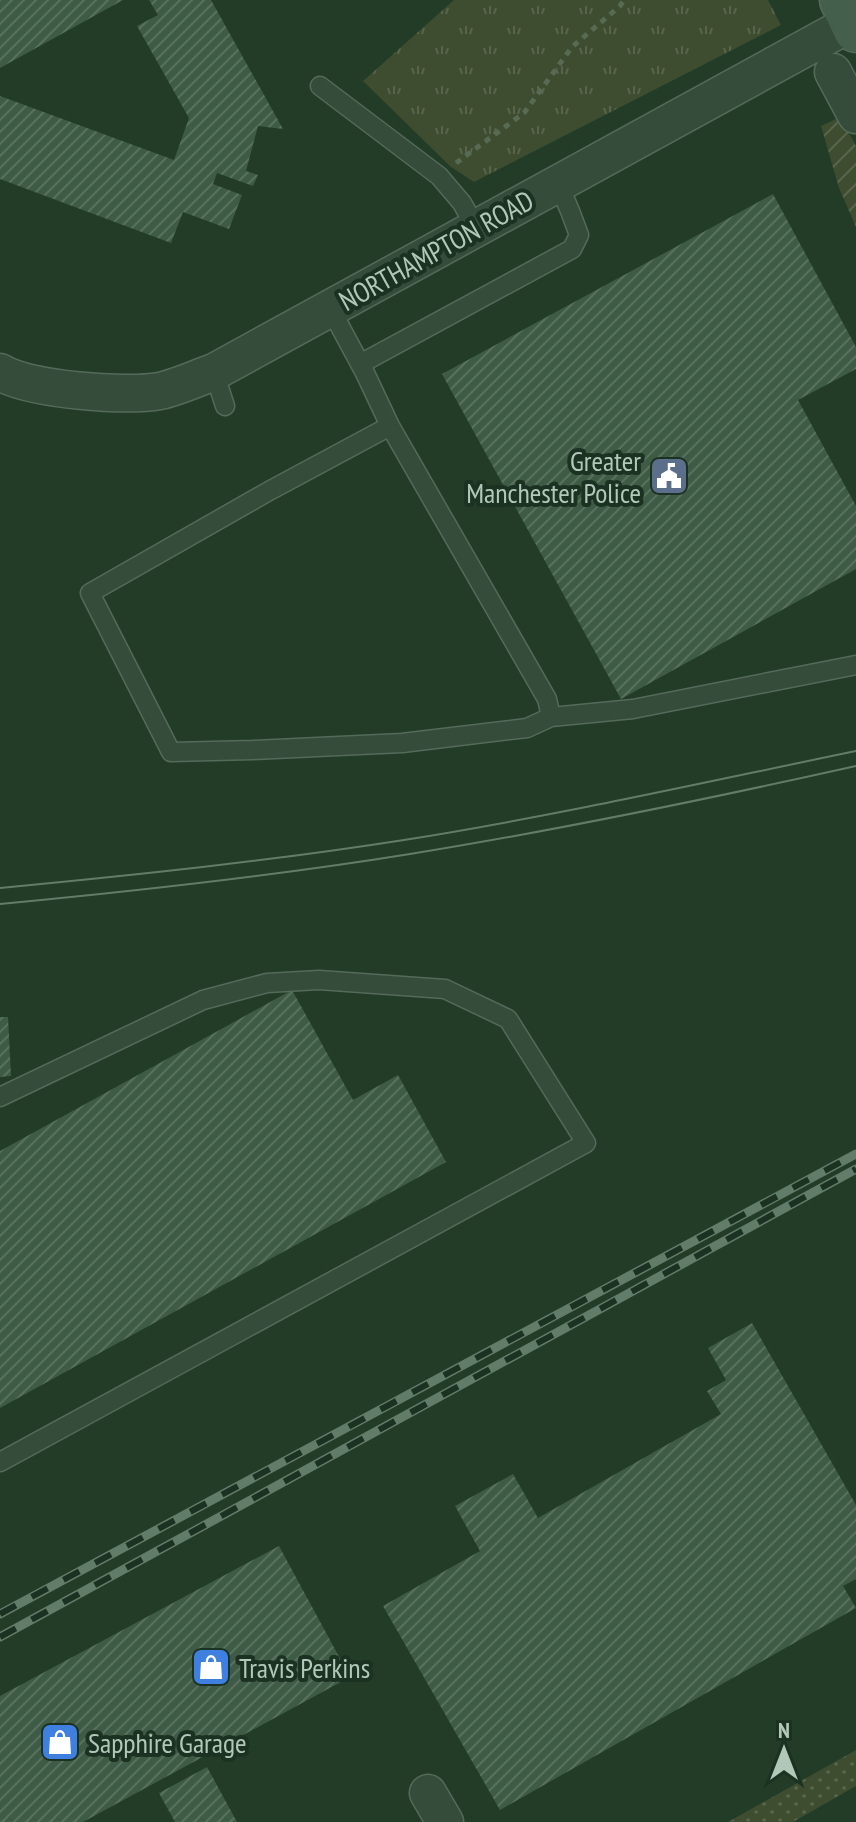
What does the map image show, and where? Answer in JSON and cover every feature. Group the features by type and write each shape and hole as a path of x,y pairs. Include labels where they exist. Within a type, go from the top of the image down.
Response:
{"street":[{"name":"NORTHAMPTON ROAD","path":"0,372 10,378 64,389 113,393 161,391 214,372 850,18"},
{"path":"833,72 856,115"}],"lane":[{"path":"320,86 439,176 462,203 476,228"},
{"path":"360,364 572,249 579,235 558,183"},
{"path":"330,308 390,426 547,699 551,717"},
{"path":"214,372 225,406"},
{"path":"390,426 90,593 171,752 402,743 527,728 551,717 633,709 856,665"},
{"path":"0,1097 203,1000 267,983 319,980 445,989 508,1019 586,1143 0,1462"}],"path":[{"path":"439,176 524,113 572,47 624,0"}],"green space":[{"path":"454,0 768,0 781,25 474,182 451,167 363,81"},
{"path":"840,117 856,146 856,227 839,188 821,126"},
{"path":"856,1750 856,1786 793,1822 728,1822"}],"building":[{"path":"0,0 123,0 0,68"},
{"path":"149,0 211,0 283,129 258,126 246,171 258,175 253,186 217,173 213,184 242,195 229,229 183,212 171,243 0,179 0,96 174,160 189,118 137,26 158,15"},
{"name":"Greater Manchester Police","path":"773,194 856,347 856,369 798,400 856,506 856,569 621,699 442,374"},
{"path":"292,990 353,1100 398,1075 446,1162 0,1408 0,1151"},
{"path":"0,1017 8,1017 11,1076 0,1077"},
{"path":"752,1323 856,1505 856,1579 843,1586 856,1608 500,1810 383,1606 480,1551 455,1506 513,1474 538,1518 721,1414 707,1391 726,1380 708,1348"},
{"name":"Travis Perkins","path":"279,1546 350,1677 83,1822 0,1822 0,1696"},
{"path":"207,1767 237,1822 175,1822 159,1793"}],"tram line":[{"path":"0,888 303,855 461,831 856,751"},
{"path":"0,904 205,882 410,854 522,835 856,766"}],"railway":[{"path":"0,1614 856,1154"},
{"path":"0,1637 856,1169"}],"place":[{"name":"Greater Manchester Police","path":"669,476"},
{"name":"Travis Perkins","path":"211,1667"},
{"name":"Sapphire Garage","path":"60,1742"}]}
